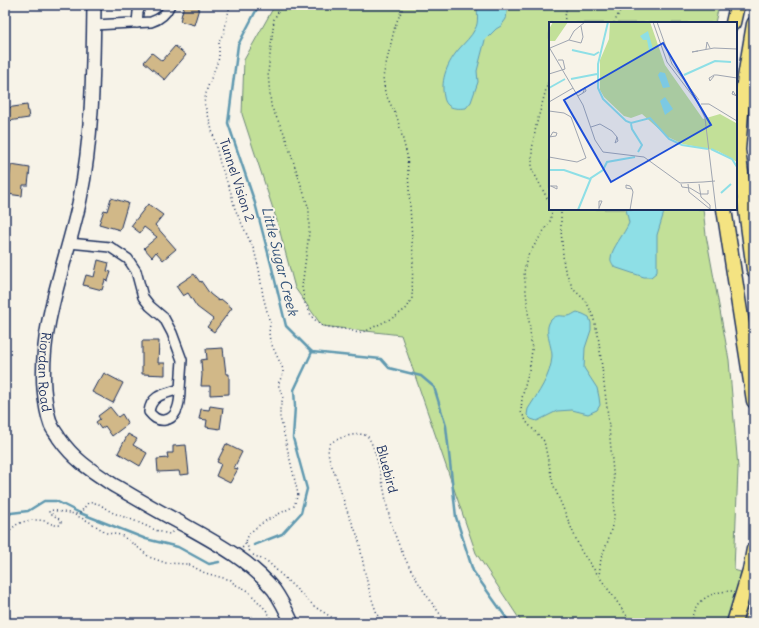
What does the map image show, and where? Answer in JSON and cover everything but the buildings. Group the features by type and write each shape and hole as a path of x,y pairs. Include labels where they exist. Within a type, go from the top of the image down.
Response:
{"main road":[{"path":"733,22 737,5"},
{"path":"754,24 743,89 738,150 754,270"},
{"path":"724,210 754,401"},
{"path":"734,623 754,550"},
{"path":"750,623 754,612"}],"street":[{"name":"Riordan Road","path":"94,5 93,88 88,151 80,199 46,332 43,371 45,400 51,426 68,451 88,469 149,506 232,553 253,570 274,590 292,623"},
{"path":"137,23 138,12 141,5"},
{"path":"94,25 151,22 158,20 165,15 170,5"},
{"path":"69,243 110,247 128,259 136,271 143,296 150,306 164,318 172,334 182,360 180,389"}],"path":[{"name":"Tunnel Vision 2","path":"230,5 224,32 219,42 219,58 207,89 204,103 220,163 235,209 254,250 259,269 263,286 263,296 270,323 270,341 283,374 278,384 283,398 280,408 280,417 298,494 294,506 269,518 250,533 243,547 237,548"},
{"path":"282,5 274,19 268,73 270,99 271,106 284,133 309,208 309,233 302,287 305,303 312,317 322,326 350,330 358,333 366,331 396,316 407,308 412,298 413,256 407,155 397,117 385,93 383,77 394,26 404,5"},
{"path":"564,22 567,5"},
{"path":"614,22 620,11 621,5"},
{"path":"549,79 536,126 532,150 532,169 549,202"},
{"path":"551,210 550,221 527,257 524,272 532,350 530,366 522,398 521,412 528,424 544,441 554,484 581,551 632,623"},
{"path":"561,210 564,267 573,289 586,301 593,316 598,335 608,416 614,483 614,518 608,541 601,558 599,576"},
{"name":"Bluebird","path":"381,623 372,600 358,539 340,492 328,454 329,447 335,440 356,434 367,436 372,444 382,479 390,518 401,550 407,563 426,594 447,623"},
{"path":"73,514 80,513 88,503 95,502 101,504 108,510 136,521 152,530 158,530 170,534 179,522"},
{"path":"5,536 16,525 24,521 40,520 49,522 55,526 60,525 61,522 59,519 49,512 51,510 73,514 88,521 107,533 121,535 150,557 166,563 188,564 205,573 231,580 234,584 247,590 266,610 270,616 270,623"},
{"path":"246,543 252,554 268,562 315,607 341,623"},
{"path":"692,623 697,607 706,597 721,591 744,591"},
{"path":"251,623 250,619 252,616 260,623"},
{"path":"169,623 172,619 186,623"}],"green space":[{"path":"275,5 719,5 715,22 549,22 549,210 703,210 706,235 729,360 738,468 734,570 754,576 754,623 522,623 476,553 401,335 322,326 295,288 277,221 242,114 244,60"}],"water":[{"path":"477,5 508,5 506,19 501,26 485,40 477,71 478,82 471,102 466,108 455,108 449,106 445,101 443,90 444,77 451,59 472,35 476,27"},
{"path":"626,210 665,210 657,235 657,272 651,277 644,277 614,267 611,261 613,250 629,223"},
{"path":"577,312 589,317 591,323 591,330 585,348 584,368 597,388 600,405 597,410 588,414 572,410 557,411 537,421 531,419 527,415 528,409 547,377 551,363 552,352 548,333 549,324 551,320 556,317 569,316"}],"waterway":[{"name":"Little Sugar Creek","path":"259,5 238,45 228,123 255,203 286,326 312,352 381,359 389,368 421,376 434,387 446,426 456,517 473,571 510,623"},
{"path":"254,545 282,534 301,513 307,489 293,438 295,406 294,390 312,352"},
{"path":"5,519 11,513 28,511 44,501 56,501 80,513 146,539 178,547 209,564 219,562"}]}
